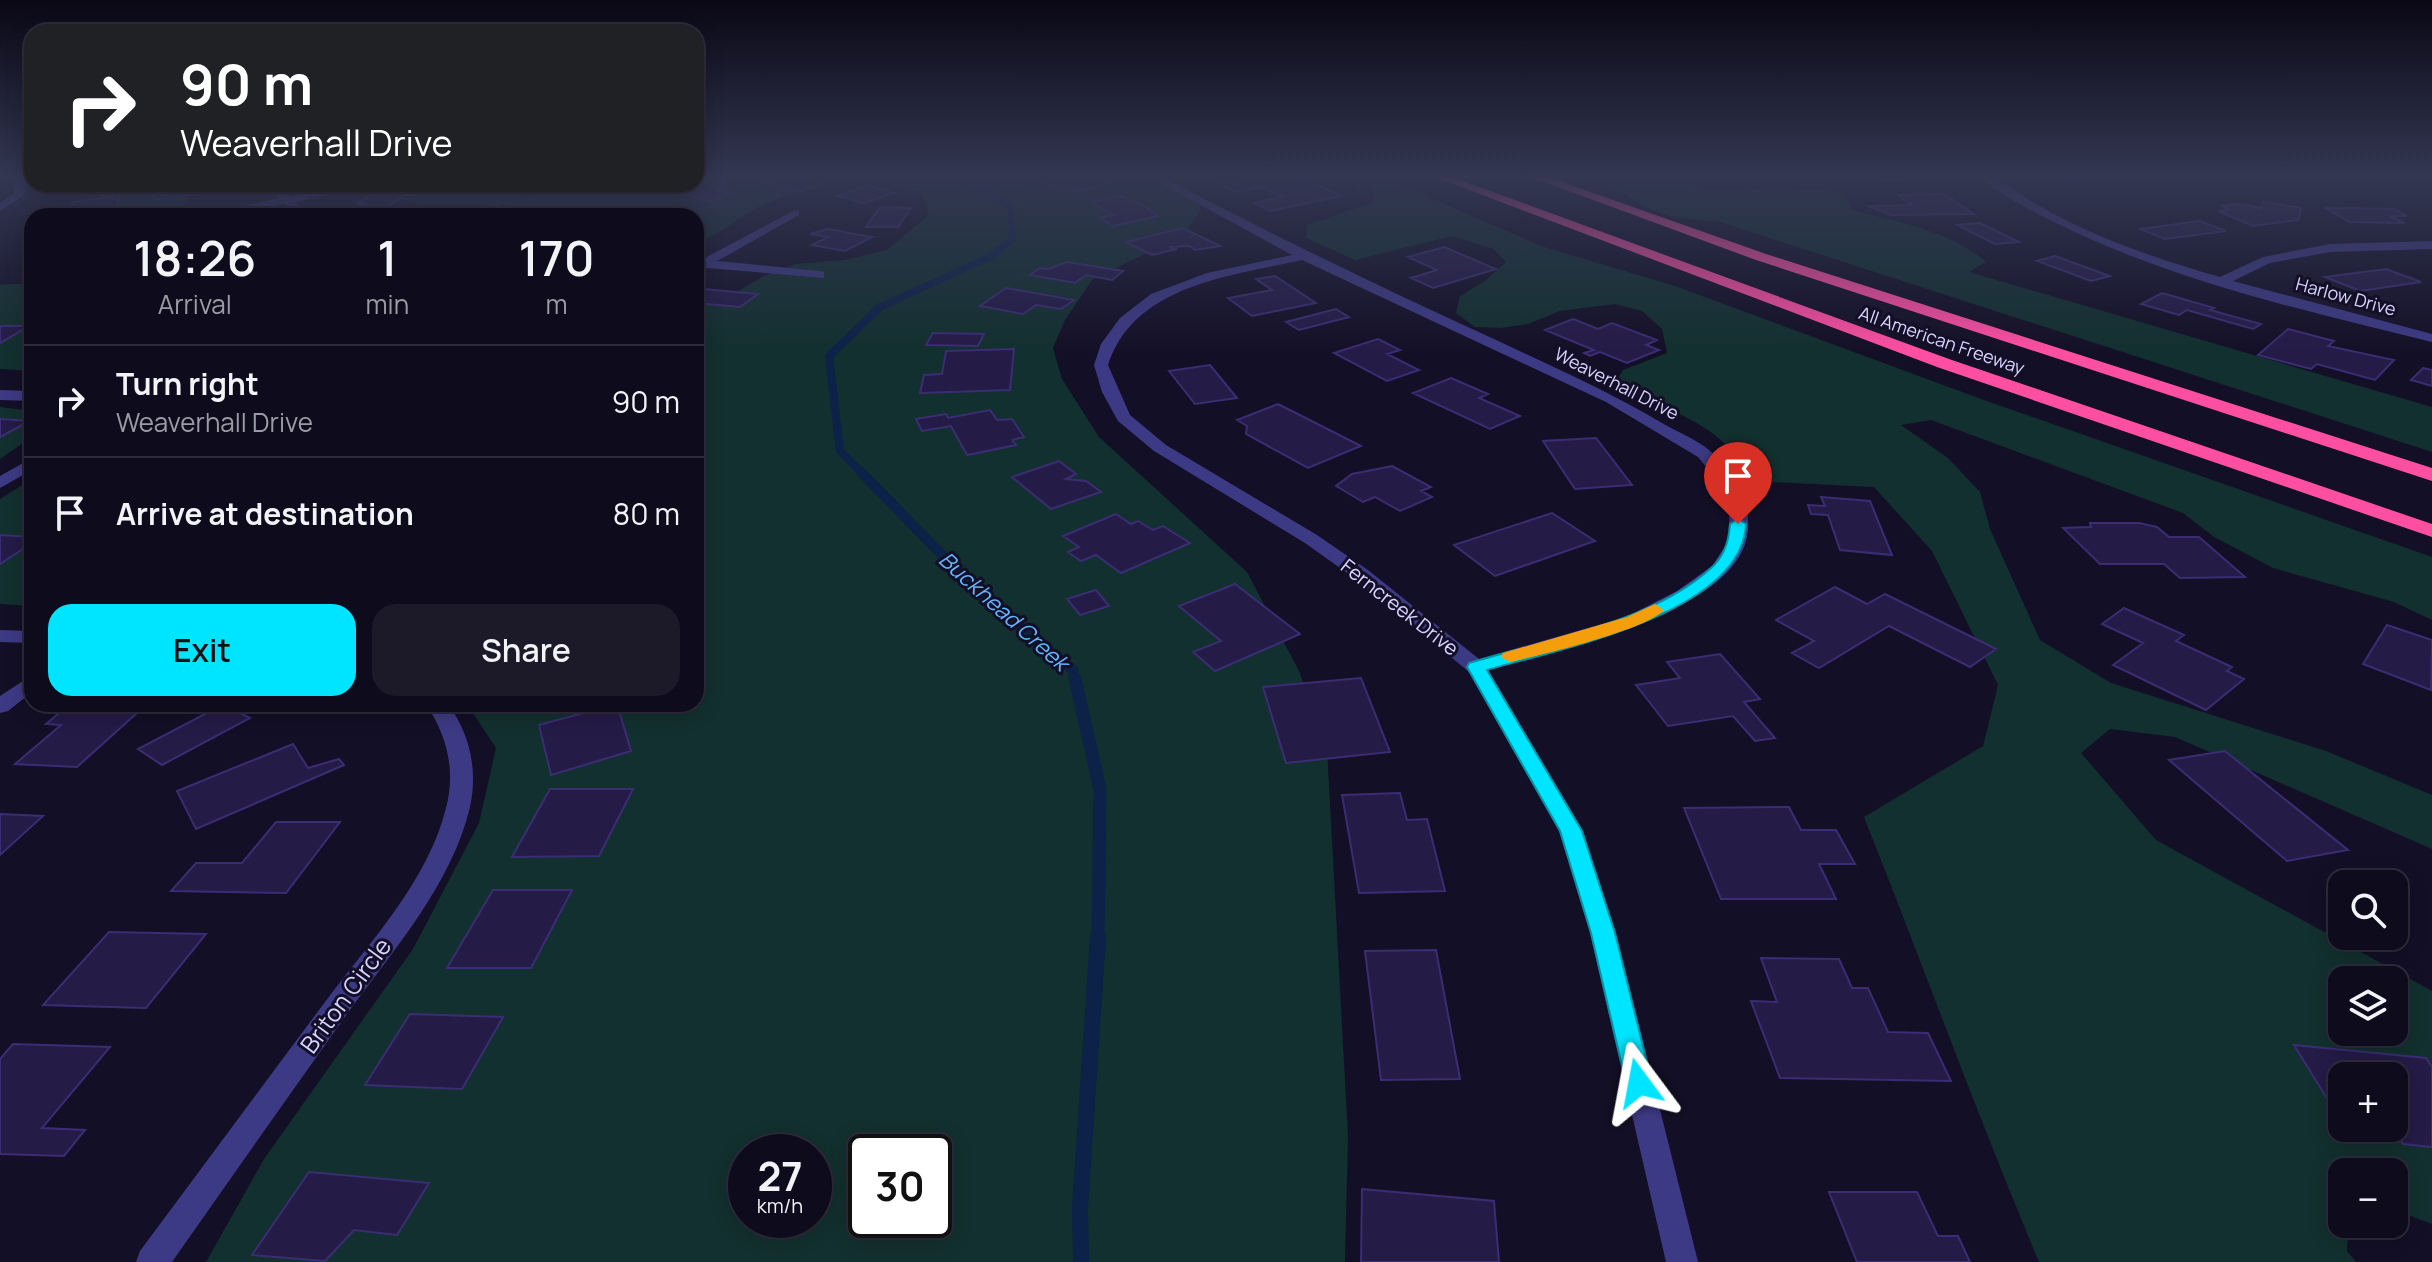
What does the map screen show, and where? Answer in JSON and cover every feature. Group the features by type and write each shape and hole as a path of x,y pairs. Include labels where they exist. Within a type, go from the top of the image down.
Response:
{"highway":[{"name":"All American Freeway","path":"1600,236 1943,363 2432,531"},
{"name":"All American Freeway","path":"1702,236 2432,475"}],"street":[{"path":"704,261 752,236"},
{"name":"Weaverhall Drive","path":"1265,236 1611,399 1704,454 1730,485 1739,506 1737,542 1719,570 1708,579 1633,621 1476,667"},
{"name":"Harlow Drive","path":"2098,236 2222,281 2432,338"},
{"path":"2222,281 2267,260 2330,248 2432,245"},
{"name":"Ferncreek Drive","path":"1303,256 1212,276 1156,297 1125,321 1108,344 1101,365 1110,392 1124,418 1160,448 1311,539 1361,574 1476,667 1571,831 1603,933 1682,1262"},
{"path":"704,263 820,275"},
{"path":"0,395 24,396"},
{"path":"0,483 24,468"},
{"path":"0,636 24,637"},
{"path":"0,706 24,688"},
{"name":"Briton Circle","path":"152,1262 394,928 438,858 456,816 462,780 460,747 443,712"}],"green space":[{"path":"904,236 1180,236 1092,280 1065,320 1053,348 1062,379 1099,437 1247,572 1299,671 1327,748 1348,1136 1345,1262 206,1262 264,1159 413,949 479,823 496,748 472,712 704,712 704,299 725,299 762,277 796,264 845,260 887,250"},
{"path":"1306,236 1518,236 1541,246 1675,286 1981,399 2432,557 2432,620 2394,602 2273,568 2214,537 2183,513 1931,420 1901,425 1948,458 1980,492 1990,529 2040,640 2111,683 2326,751 2432,795 2432,849 2175,737 2110,729 2081,753 2156,840 2328,934 2328,950 2357,950 2386,966 2328,966 2328,1046 2408,1046 2408,978 2432,991 2432,1224 2408,1215 2408,1158 2328,1158 2328,1238 2348,1238 2347,1251 2356,1262 2039,1262 1864,817 1983,746 1998,685 1932,551 1874,487 1750,481 1740,462 1711,432 1673,411 1613,387 1623,370 1667,353 1662,329 1642,311 1615,304 1560,311 1528,324 1501,328 1475,327 1456,313 1460,296 1485,281 1506,262 1494,249 1452,236 1355,260"},
{"path":"1763,236 1942,236 1986,262 1969,272 2432,407 2432,452"},
{"path":"24,284 24,370 0,369 0,285"},
{"path":"0,407 24,410 24,442 0,459"},
{"path":"24,484 24,606 0,604 0,499"}],"building":[{"path":"821,236 872,237 845,251 812,245 828,237"},
{"path":"1151,236 1199,236 1220,246 1195,250 1190,246 1169,247 1177,249 1152,255 1126,242"},
{"path":"1979,236 2006,236 2019,242 1995,244"},
{"path":"2157,236 2189,236 2165,239"},
{"path":"1444,247 1496,269 1433,288 1411,278 1437,270 1408,257"},
{"path":"2055,256 2110,276 2091,281 2037,261"},
{"path":"1067,262 1123,271 1112,280 1086,275 1075,283 1030,275 1040,268 1048,269"},
{"path":"2386,269 2421,282 2360,291 2325,277"},
{"path":"1275,276 1316,303 1252,316 1228,298 1272,290 1256,279"},
{"path":"1006,288 1074,300 1061,309 1036,305 1023,314 980,306"},
{"path":"704,289 758,294 740,307 704,304"},
{"path":"2162,293 2261,324 2253,329 2187,310 2179,315 2141,304"},
{"path":"1336,309 1349,317 1299,330 1286,322"},
{"path":"1573,319 1598,329 1612,323 1657,340 1646,345 1659,350 1627,363 1600,352 1590,356 1584,353 1594,350 1545,330"},
{"path":"0,326 24,326 24,329 0,343"},
{"path":"2288,329 2334,341 2328,346 2394,360 2375,380 2317,364 2311,369 2258,355"},
{"path":"933,333 984,334 978,346 926,345"},
{"path":"1378,339 1400,350 1387,354 1419,370 1387,381 1334,353"},
{"path":"1014,349 1010,390 920,393 924,375 942,374 946,351"},
{"path":"1210,365 1237,398 1195,404 1169,371"},
{"path":"2423,368 2432,370 2432,386 2411,380"},
{"path":"1451,378 1488,394 1479,398 1520,416 1490,429 1413,393"},
{"path":"1278,404 1361,446 1308,468 1246,434 1247,426 1237,420"},
{"path":"990,410 997,420 1012,419 1024,437 1012,440 1016,445 967,455 951,426 922,431 916,419 946,414 948,418"},
{"path":"0,419 24,421 24,424 0,437"},
{"path":"1596,438 1632,485 1575,489 1543,441"},
{"path":"1059,461 1076,474 1066,479 1086,481 1101,492 1051,509 1012,477"},
{"path":"1392,466 1431,487 1421,491 1432,497 1400,511 1375,497 1363,502 1336,486 1352,474"},
{"path":"1821,497 1870,501 1892,555 1840,550 1828,515 1811,514 1808,505 1825,506"},
{"path":"1552,513 1595,541 1495,576 1454,545"},
{"path":"1116,514 1131,524 1138,521 1153,530 1163,526 1190,543 1121,573 1096,555 1081,561 1068,552 1079,547 1063,536"},
{"path":"2090,523 2139,523 2157,527 2169,537 2199,537 2245,577 2180,578 2164,564 2100,564 2063,528 2091,527"},
{"path":"0,535 24,536 24,548 0,564"},
{"path":"1235,584 1300,634 1215,671 1193,652 1221,641 1179,606"},
{"path":"1835,587 1867,604 1885,594 1996,649 1970,667 1889,626 1819,668 1792,653 1814,641 1776,620"},
{"path":"1096,590 1109,606 1080,615 1067,599"},
{"path":"2124,608 2184,635 2176,641 2232,667 2227,671 2244,679 2206,710 2113,665 2143,643 2102,624"},
{"path":"2387,625 2432,640 2431,690 2363,664"},
{"path":"1720,654 1760,699 1744,702 1775,738 1755,741 1733,716 1668,726 1636,685 1680,678 1667,662"},
{"path":"1361,678 1390,752 1286,763 1263,687"},
{"path":"60,712 138,712 77,767 15,764 61,725 46,724"},
{"path":"209,712 239,712 250,718 162,765 138,749"},
{"path":"587,712 619,712 631,751 551,775 539,725"},
{"path":"293,744 308,768 339,759 344,765 196,829 177,791"},
{"path":"2225,751 2348,850 2287,861 2169,760"},
{"path":"550,789 633,789 599,856 512,857"},
{"path":"1400,793 1407,820 1427,819 1445,891 1359,893 1342,795"},
{"path":"1789,807 1801,830 1836,830 1855,864 1819,864 1836,899 1721,899 1684,808"},
{"path":"0,814 43,816 0,855"},
{"path":"276,822 340,822 286,893 171,891 196,863 242,863"},
{"path":"493,890 572,890 531,968 447,968"},
{"path":"109,932 206,934 146,1008 43,1005"},
{"path":"1436,950 1460,1079 1381,1080 1365,951"},
{"path":"1761,958 1839,959 1852,988 1868,988 1888,1032 1928,1033 1951,1081 1780,1078 1751,1001 1777,1002"},
{"path":"410,1014 503,1017 462,1089 365,1085"},
{"path":"13,1044 110,1047 42,1128 85,1130 64,1156 0,1154 0,1059"},
{"path":"2294,1045 2426,1058 2432,1067 2432,1147 2402,1142 2408,1142 2408,1062 2328,1062 2328,1100"},
{"path":"309,1172 429,1183 397,1235 354,1230 325,1261 252,1255"},
{"path":"1362,1189 1494,1201 1499,1262 1361,1262"},
{"path":"1829,1192 1917,1192 1938,1236 1958,1236 1970,1262 1857,1262"}],"waterway":[{"name":"Buckhead Creek","path":"880,307 991,256 1013,239 1013,236"},
{"name":"Buckhead Creek","path":"861,472 840,451 829,356 880,307"},
{"name":"Buckhead Creek","path":"876,309 880,307"},
{"name":"Buckhead Creek","path":"861,472 985,599 1073,670 1075,681"},
{"name":"Buckhead Creek","path":"1075,679 1100,789 1098,939"},
{"name":"Buckhead Creek","path":"1081,1262 1080,1208 1098,937"}],"slow traffic":[{"path":"1510,657 1633,621 1655,610"}],"route":[{"path":"1639,1083 1603,933 1571,831 1476,667 1633,621 1684,595 1719,570 1737,542 1738,524"}]}
